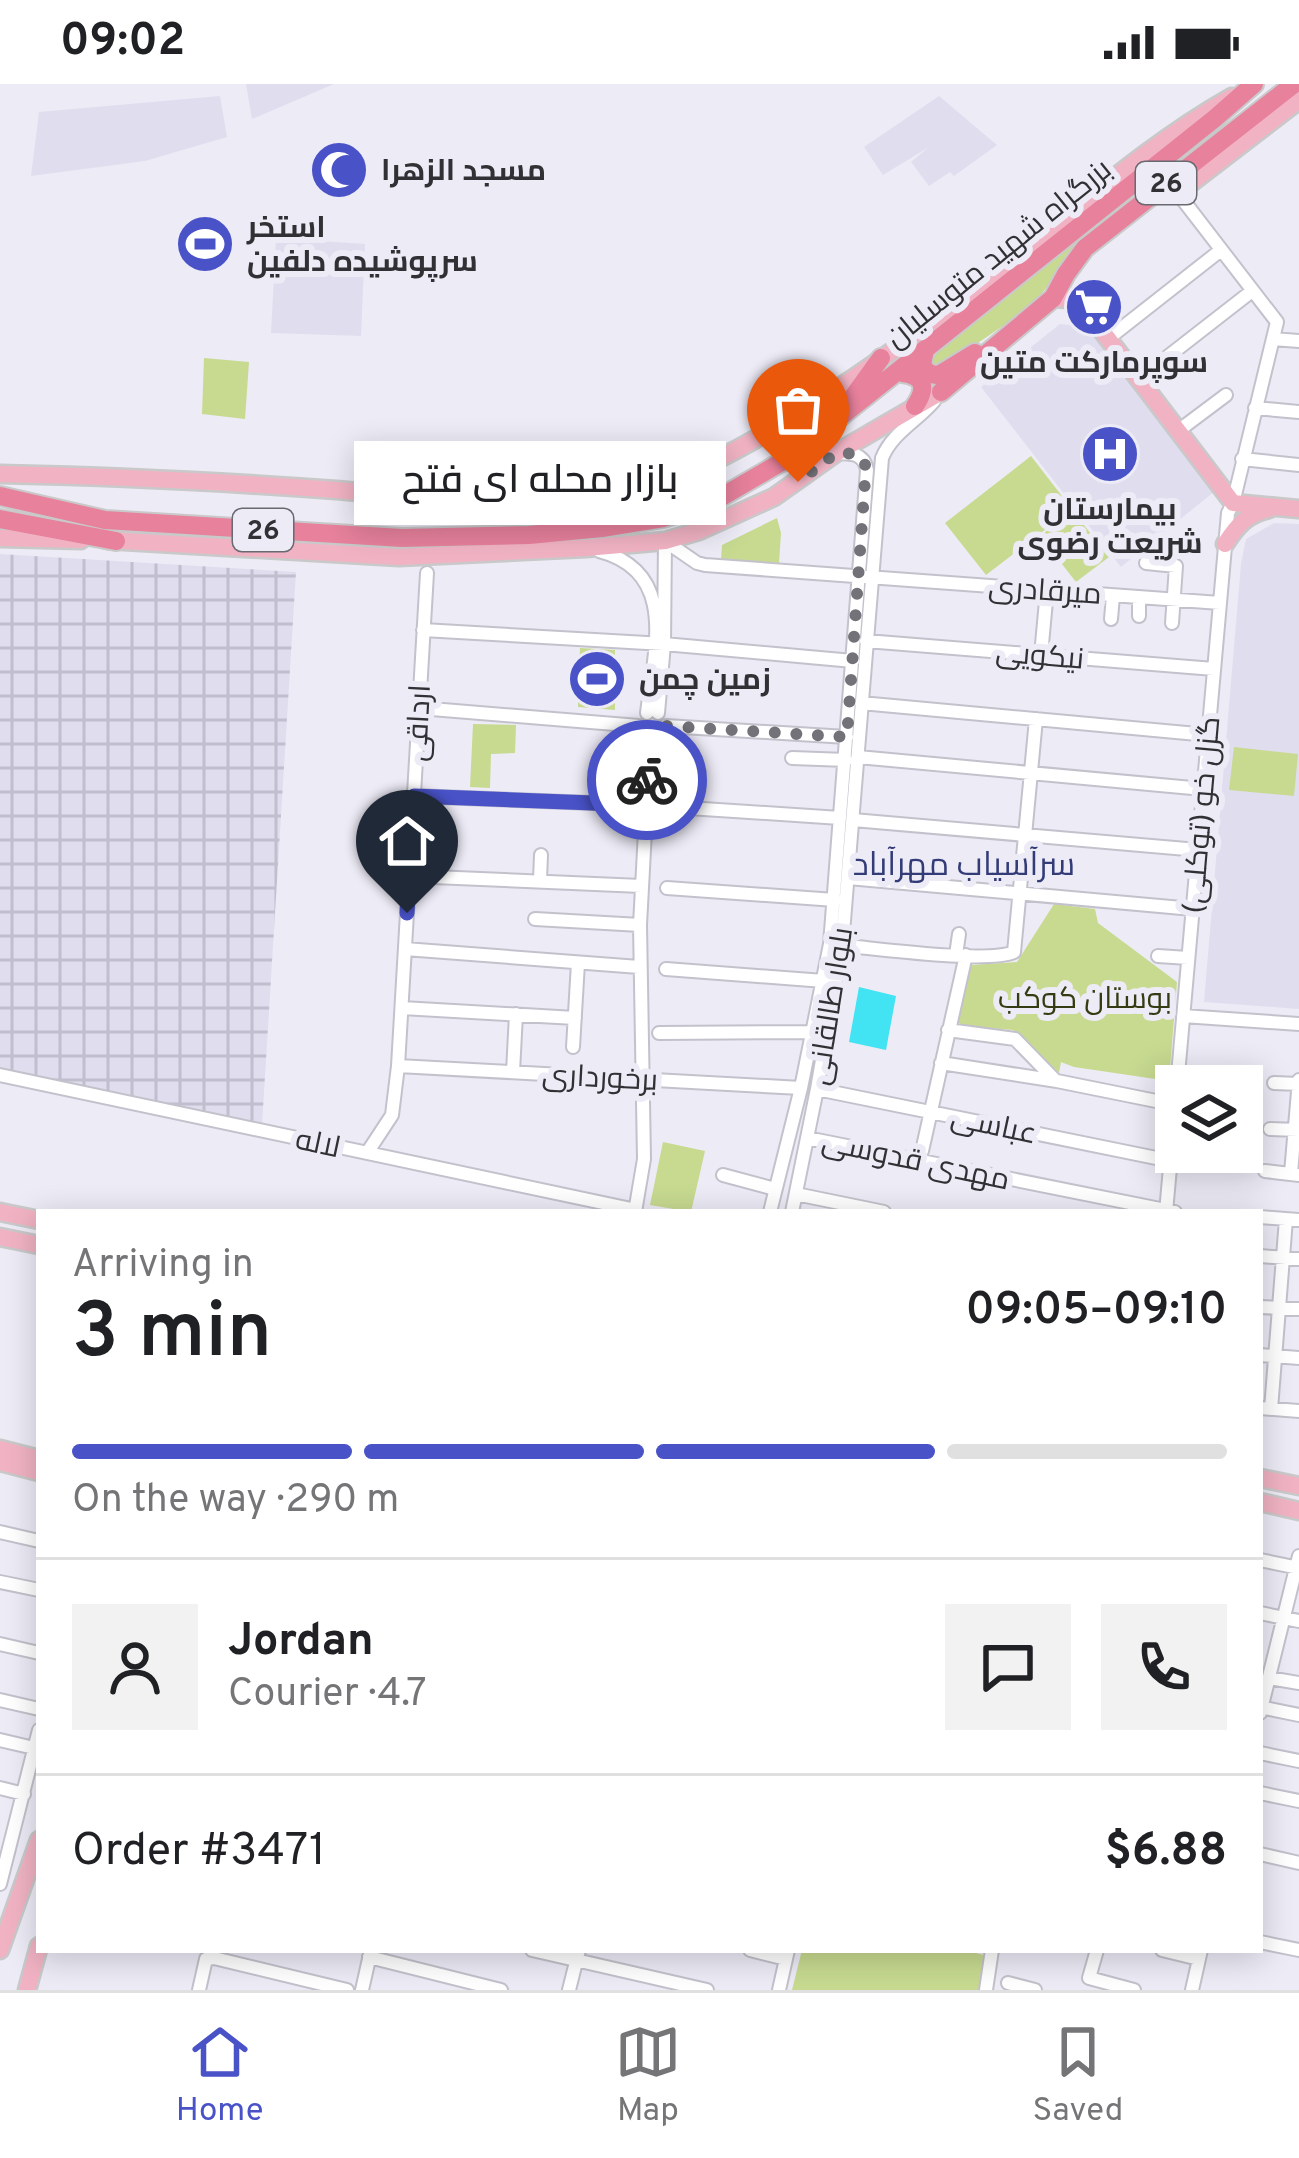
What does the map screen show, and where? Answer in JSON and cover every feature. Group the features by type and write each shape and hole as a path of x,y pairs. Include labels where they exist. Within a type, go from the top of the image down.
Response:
{"highway":[{"name":"بزرگراه شهید متوسلیان","path":"941,392 1053,298 1085,248 1173,187 1294,84"},
{"name":"بزرگراه شهید متوسلیان","path":"0,496 105,520 402,538 548,533 663,518 711,502 790,457 1251,86"},
{"path":"925,350 923,368 938,375 998,343"},
{"path":"830,425 881,358"},
{"path":"890,378 904,373 921,380 924,388 915,406"},
{"path":"0,519 116,541"}],"main road":[{"path":"0,474 496,502 592,499 641,490 692,472 832,395 1105,184 1207,111 1251,86"},
{"path":"1173,187 1299,100"},
{"path":"1053,298 1077,304 1108,338 1233,503 1299,508"},
{"path":"0,538 399,557 665,541 774,497 836,453 941,392"},
{"path":"1225,544 1243,519 1276,507"},
{"path":"0,1212 36,1219"},
{"path":"0,1237 36,1244"},
{"path":"1,1461 36,1459"},
{"path":"1,1461 36,1471"},
{"path":"1263,1479 1299,1486"},
{"path":"1263,1503 1299,1511"},
{"path":"0,1950 36,1848"},
{"path":"27,1990 37,1953"}],"street":[{"path":"1173,187 1277,322 1273,339 1299,341"},
{"path":"1108,338 1221,250"},
{"path":"1138,379 1252,291"},
{"name":"گزل خو (توکلی)","path":"1179,1065 1228,513 1273,339"},
{"name":"بلوار طالقانی","path":"852,759 847,737 853,662 884,452 941,392"},
{"path":"1178,431 1226,395"},
{"path":"1255,408 1299,412"},
{"name":"بلوار طالقانی","path":"771,1209 836,944 835,900 861,703 866,641 866,466 857,454 836,453"},
{"path":"1242,459 1299,465"},
{"path":"636,1209 644,1160 640,886 651,806 650,738 643,734 652,719 665,541"},
{"name":"میرقادری","path":"665,541 705,565 1220,604"},
{"path":"586,548 616,556 641,575 655,602 659,644"},
{"path":"1146,563 1176,566 1172,623"},
{"name":"ارداقی","path":"367,1153 392,1115 398,1066 427,573"},
{"path":"1041,655 1047,590"},
{"path":"1111,619 1113,596"},
{"path":"1138,616 1139,597"},
{"path":"423,630 853,662"},
{"name":"نیکویی","path":"866,641 1214,668"},
{"path":"861,703 1208,735"},
{"path":"419,708 652,719 847,737"},
{"path":"836,944 961,955 1008,956 1015,950 1036,719"},
{"path":"792,758 1203,788"},
{"path":"1116,781 1118,761"},
{"path":"414,796 846,819 1198,850"},
{"name":"بلوار طالقانی","path":"793,1209 817,1089 848,878 846,819"},
{"path":"540,880 541,855"},
{"path":"410,876 640,886"},
{"path":"848,878 1193,909"},
{"path":"667,888 835,900"},
{"path":"535,919 640,925"},
{"path":"922,1151 961,955 959,934"},
{"path":"405,950 640,968"},
{"path":"1158,956 1189,958"},
{"path":"573,1047 578,963"},
{"path":"666,969 824,981"},
{"path":"402,1008 575,1018"},
{"path":"513,1072 516,1014"},
{"path":"1184,1016 1299,1024"},
{"path":"948,1030 1015,1039 1057,1081"},
{"path":"659,1033 813,1032"},
{"path":"940,1064 1155,1099"},
{"name":"برخورداری","path":"398,1066 801,1088"},
{"name":"لاله","path":"0,1075 627,1209"},
{"path":"1265,1171 1295,1174 1299,1083 1274,1083"},
{"name":"عباسی","path":"817,1089 1155,1158"},
{"path":"1270,1129 1297,1130"},
{"name":"مهدی قدوسی","path":"807,1138 1154,1209"},
{"path":"1169,1209 1171,1173"},
{"path":"723,1175 776,1189"},
{"path":"796,1194 869,1209"},
{"path":"1263,1217 1293,1219 1265,1409 1299,1411"},
{"path":"1263,1256 1299,1259"},
{"path":"1263,1307 1299,1309"},
{"path":"1263,1355 1299,1358"},
{"path":"0,1532 36,1540"},
{"path":"1263,1560 1298,1563 1267,1667 1299,1683"},
{"path":"0,1582 36,1589"},
{"path":"1263,1614 1299,1621"},
{"path":"0,1644 36,1652"},
{"path":"0,1700 36,1707"},
{"path":"1263,1709 1299,1715"},
{"path":"0,1740 34,1748"},
{"path":"0,1884 36,1741"},
{"path":"1263,1754 1299,1761"},
{"path":"0,1788 24,1794"},
{"path":"1263,1794 1299,1801"},
{"path":"0,1810 18,1814"},
{"path":"1263,1855 1299,1863"},
{"path":"1263,1943 1299,1950"},
{"path":"986,1990 993,1953"},
{"path":"362,1990 370,1954 501,1990"},
{"path":"779,1990 787,1954"},
{"path":"1096,1954 1089,1978 1134,1990"},
{"path":"569,1990 578,1955 707,1990"},
{"path":"1192,1990 1200,1955"},
{"path":"199,1990 206,1959 214,1958 347,1990"},
{"path":"1008,1983 1035,1990"}],"shaded area":[{"path":"246,84 334,84 252,119"},
{"path":"220,96 227,137 145,161 31,176 39,112"},
{"path":"939,96 997,145 954,176 950,172 929,186 911,162 929,147 883,175 864,147"},
{"path":"276,238 365,244 361,336 271,333"},
{"name":"بیمارستان شریعت رضوی","path":"1060,324 1086,327 1215,491 1121,567 981,387"},
{"path":"1274,523 1299,524 1299,1009 1204,1002 1241,564 1246,539"},
{"path":"0,554 296,572 262,1125 0,1070"}],"green space":[{"path":"1072,240 1079,246 1031,307 938,370 926,360 994,307"},
{"path":"204,358 249,362 245,419 202,414"},
{"path":"1031,456 1072,509 986,575 945,523"},
{"path":"1073,511 1109,557 1076,582 1040,536"},
{"path":"777,518 779,563 721,559 722,545"},
{"name":"زمین چمن","path":"580,648 615,650 615,710 578,707"},
{"path":"473,724 516,725 515,753 491,754 490,788 470,787"},
{"path":"1234,747 1298,754 1294,796 1229,790"},
{"name":"بوستان کوکب","path":"1054,904 1095,909 1098,923 1177,982 1170,1065 1155,1065 1155,1079 1061,1062 1059,1073 1013,1030 962,1026 954,1018 971,965 1017,962"},
{"path":"663,1142 705,1151 692,1209 650,1205"},
{"path":"801,1953 976,1953 994,1958 986,1990 792,1990"}],"water":[{"path":"859,987 896,996 886,1050 849,1042"}],"way so far":[{"path":"647,780 650,738 673,724 847,737 866,466 857,454 836,453 798,482"}],"place":[{"name":"مسجد الزهرا","path":"339,170"},
{"name":"استخر سرپوشیده دلفین","path":"205,244"},
{"name":"سوپرمارکت متین","path":"1094,307"},
{"name":"بیمارستان شریعت رضوی","path":"1110,454"},
{"name":"بازار محله ای فتح","path":"798,482"},
{"name":"زمین چمن","path":"597,679"}],"district":[{"name":"سرآسیاب مهرآباد","path":"964,863"}],"route":[{"path":"407,913 414,796 645,805 647,780"}]}
